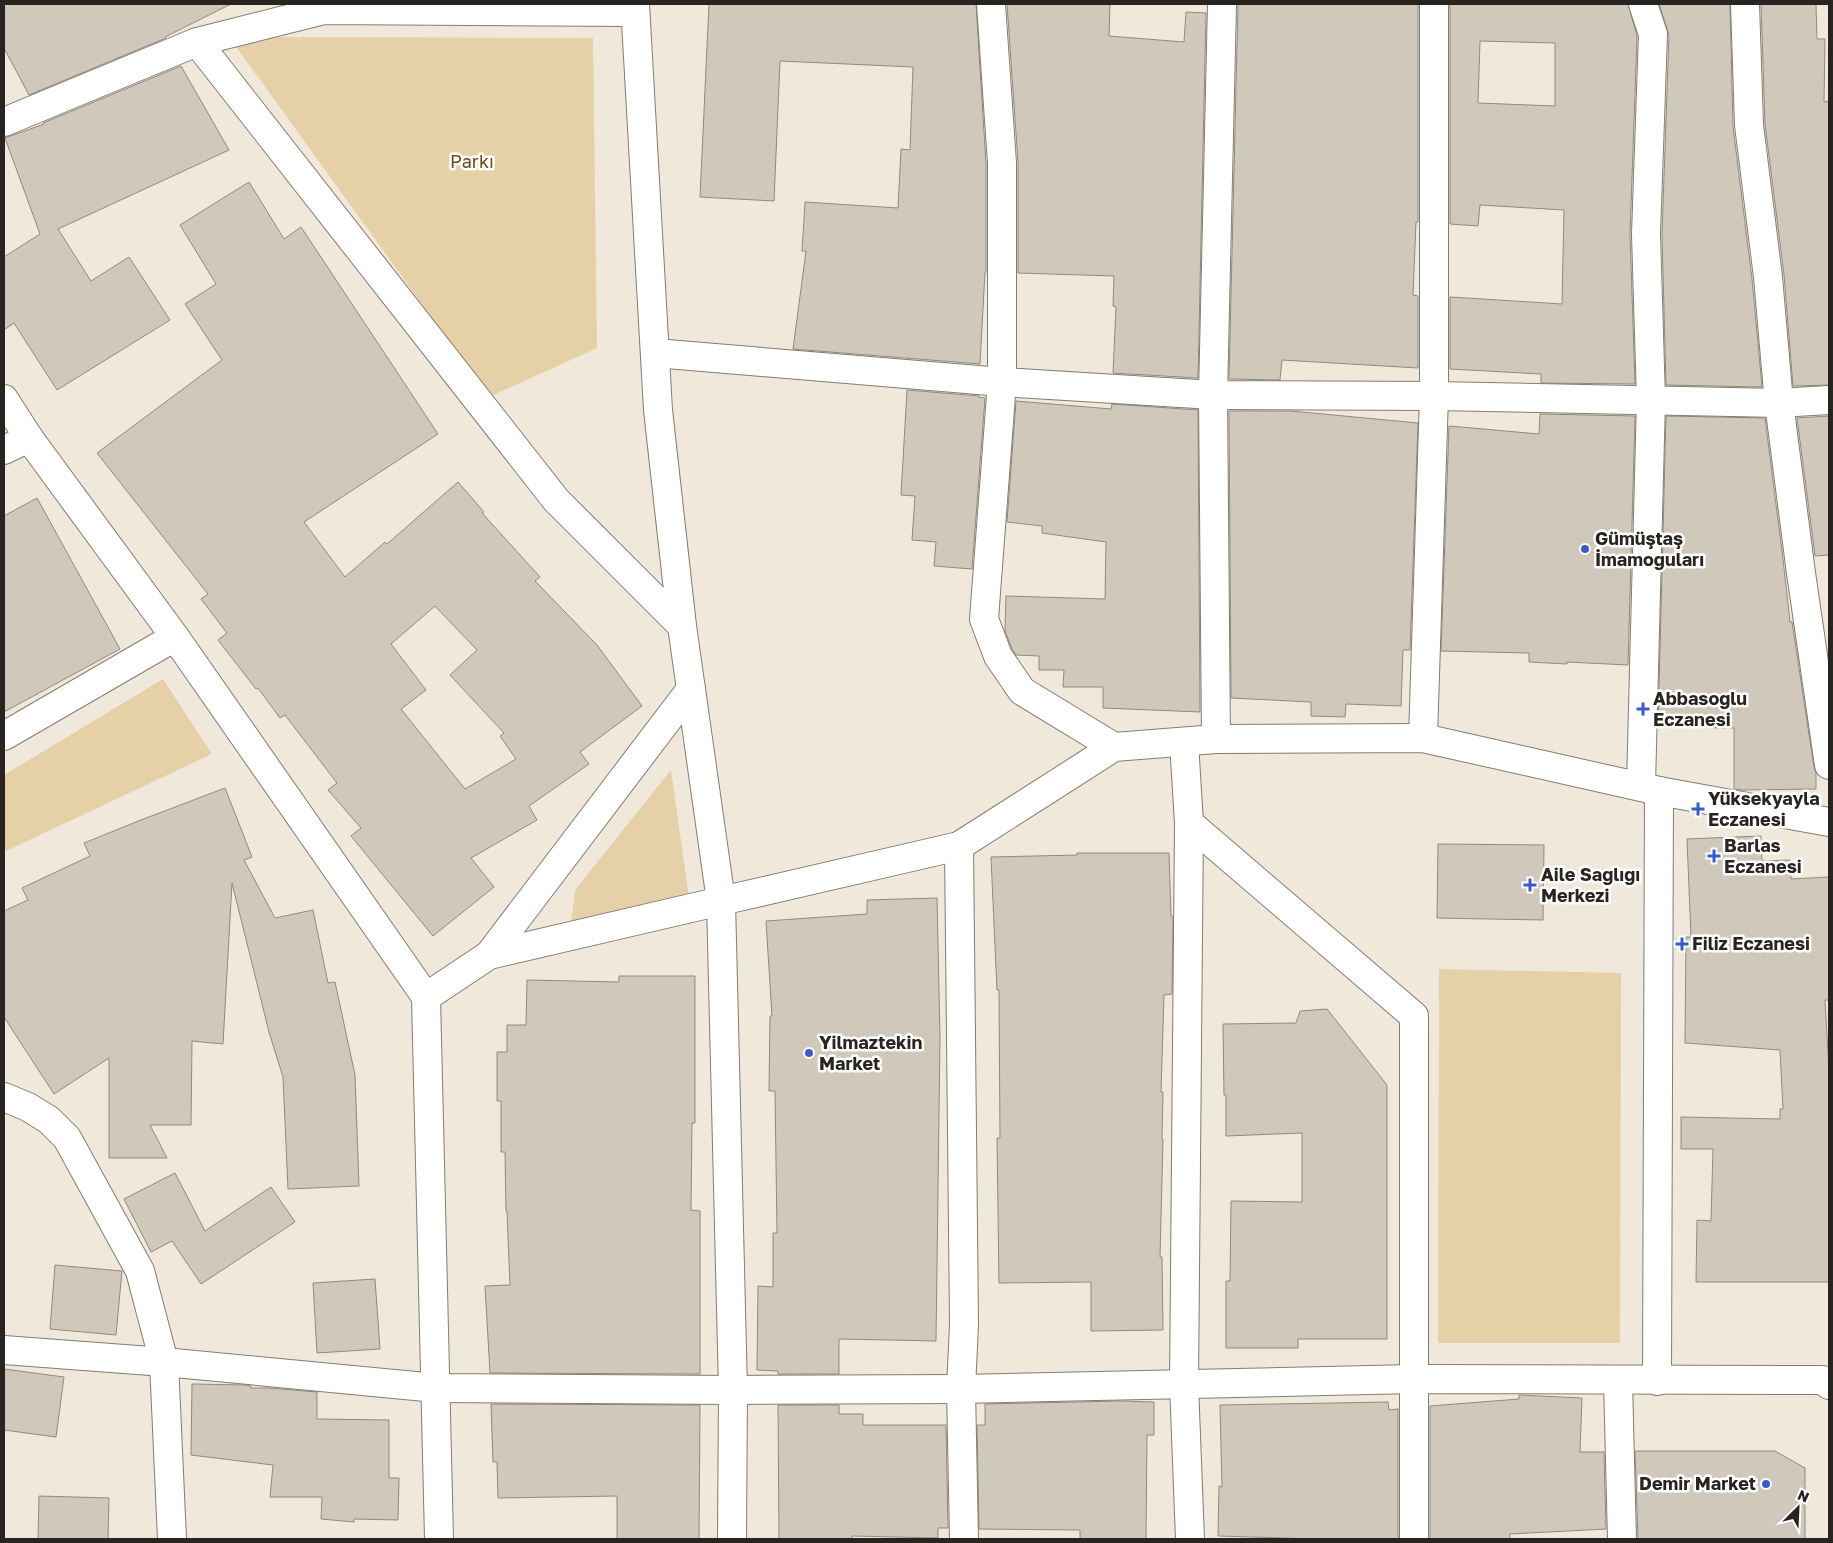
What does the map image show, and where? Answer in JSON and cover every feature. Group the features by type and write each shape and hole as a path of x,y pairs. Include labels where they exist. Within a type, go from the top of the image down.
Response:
{"street":[{"path":"991,4 1002,163 1002,382 984,619 998,656 1022,691 1114,747"},
{"path":"1216,739 1213,394 1222,4"},
{"path":"1423,738 1434,396 1434,4"},
{"path":"1642,4 1653,34 1646,234 1652,400 1650,788 1657,1380"},
{"path":"1745,4 1749,125 1768,277 1779,403 1829,765"},
{"path":"4,122 197,42 324,7 635,8 658,410 682,626 720,901 733,1390 732,1539"},
{"path":"197,42 556,500 682,626"},
{"path":"655,353 1002,382 1213,394 1434,396 1779,403 1829,400"},
{"path":"4,399 29,438 175,637 426,996 439,1539"},
{"path":"4,450 29,438"},
{"path":"4,736 175,637"},
{"path":"426,996 489,955 691,689"},
{"path":"489,955 959,846 1114,747 1216,739 1423,738 1650,788 1829,822"},
{"path":"1184,742 1189,823 1184,1384 1190,1539"},
{"path":"1189,823 1414,1016 1414,1539"},
{"path":"959,846 964,1324 961,1389 964,1539"},
{"path":"4,1097 28,1107 49,1120 68,1138 140,1270 164,1362 172,1539"},
{"path":"4,1350 164,1362 436,1388 961,1389 1414,1380 1827,1381"},
{"path":"1618,1380 1622,1539"}],"green space":[{"name":"Parkı","path":"229,37 593,38 597,348 489,397"},
{"path":"163,679 212,754 4,852 4,775"},
{"path":"671,770 689,898 571,924 575,890"},
{"path":"1439,969 1621,973 1620,1343 1438,1343"}],"building":[{"path":"4,4 231,4 166,38 29,95 4,48"},
{"path":"709,4 976,4 986,164 986,272 980,364 793,349 806,251 802,251 805,202 898,208 901,149 910,150 913,67 780,61 774,201 700,197"},
{"path":"1007,4 1110,4 1109,36 1184,42 1186,12 1206,13 1198,378 1113,373 1116,307 1113,306 1114,276 1018,273 1018,162"},
{"path":"1238,4 1418,4 1418,222 1416,222 1413,295 1418,296 1418,368 1282,360 1280,380 1229,379"},
{"path":"1450,4 1628,4 1637,36 1630,234 1635,384 1541,383 1541,374 1450,369 1450,297 1562,304 1564,210 1480,205 1478,226 1450,224","holes":["1480,41 1555,43 1555,106 1478,103"]},
{"path":"1659,4 1730,4 1733,127 1752,279 1762,387 1666,385 1662,234 1669,35"},
{"path":"1761,4 1816,4 1817,39 1825,39 1824,102 1829,101 1829,385 1793,386 1784,275 1765,124"},
{"path":"181,66 229,150 58,229 91,281 129,257 170,320 57,390 14,323 4,330 4,257 40,234 5,138 44,124"},
{"path":"249,182 284,239 301,227 438,434 304,522 345,577 385,542 387,544 458,482 484,512 482,513 540,577 535,581 597,645 642,706 580,752 589,764 529,806 537,820 471,858 494,887 433,936 351,836 361,828 328,790 337,783 285,715 280,718 218,640 227,633 201,599 208,594 97,453 222,360 185,304 216,284 180,225","holes":["435,606 477,650 450,675 504,733 500,736 516,759 465,789 401,709 426,690 391,644"]},
{"path":"907,390 985,398 972,569 934,566 936,542 912,540 915,496 901,495"},
{"path":"1016,401 1111,409 1112,404 1198,410 1200,712 1103,708 1103,687 1063,687 1064,670 1039,670 1039,656 1016,655 1012,649 1005,631 1006,596 1105,599 1106,542 1042,533 1042,526 1007,522"},
{"path":"1229,411 1291,411 1418,423 1410,650 1403,650 1401,706 1346,704 1345,717 1311,716 1311,702 1231,698"},
{"path":"1540,414 1635,416 1628,665 1529,662 1529,653 1441,651 1449,426 1539,434"},
{"path":"1666,416 1765,418 1790,622 1792,622 1816,773 1816,789 1734,789 1734,728 1658,727"},
{"path":"1829,416 1829,555 1815,556 1797,418"},
{"path":"37,498 120,649 4,712 4,516"},
{"path":"225,788 252,857 244,860 275,918 313,910 328,983 335,982 355,1075 359,1186 288,1189 283,1077 269,1032 232,883 223,1044 192,1041 191,1125 150,1125 167,1158 109,1158 109,1058 54,1094 4,1017 4,911 28,900 22,888 90,856 84,843"},
{"path":"1761,836 1762,861 1790,860 1791,879 1829,877 1829,1000 1825,1000 1829,1070 1829,1282 1696,1282 1697,1220 1711,1221 1713,1149 1681,1149 1681,1117 1780,1119 1780,1109 1783,1109 1780,1050 1685,1043 1686,937 1691,937 1687,839"},
{"path":"1438,844 1544,845 1543,920 1437,918"},
{"path":"1077,853 1169,853 1171,916 1173,918 1172,994 1164,995 1161,1092 1163,1092 1163,1139 1160,1257 1162,1257 1163,1330 1091,1331 1091,1282 999,1283 997,1138 1000,1138 999,990 997,990 991,857 1077,855"},
{"path":"937,898 940,1037 936,1341 839,1339 839,1374 778,1374 778,1371 757,1370 758,1286 773,1287 773,1233 777,1233 775,1091 769,1091 770,1016 772,1016 766,921 867,914 867,900"},
{"path":"619,976 695,976 695,1123 692,1123 691,1210 700,1211 700,1374 490,1373 485,1286 510,1285 505,1152 501,1152 501,1101 497,1101 497,1052 507,1052 507,1025 526,1025 527,980 619,982"},
{"path":"1327,1009 1387,1085 1387,1339 1298,1339 1298,1348 1226,1348 1226,1281 1230,1281 1231,1201 1302,1202 1302,1133 1226,1136 1223,1024 1296,1023 1300,1011"},
{"path":"175,1173 205,1231 271,1187 295,1222 201,1284 172,1241 151,1252 124,1199"},
{"path":"55,1265 122,1271 116,1335 50,1329"},
{"path":"375,1279 380,1349 317,1353 313,1283"},
{"path":"4,1369 64,1377 56,1437 4,1430"},
{"path":"192,1384 245,1385 251,1386 251,1388 317,1392 317,1419 389,1420 389,1478 399,1478 398,1520 354,1519 354,1522 321,1519 322,1497 270,1497 273,1465 191,1455"},
{"path":"1519,1395 1582,1398 1580,1452 1604,1452 1606,1529 1510,1534 1510,1539 1430,1539 1430,1406 1519,1399"},
{"path":"1154,1402 1154,1435 1147,1435 1146,1539 1080,1539 1080,1530 979,1529 977,1425 985,1425 985,1404"},
{"path":"1388,1402 1389,1410 1398,1409 1398,1539 1218,1536 1219,1486 1222,1487 1220,1405"},
{"path":"491,1404 700,1405 699,1539 617,1539 617,1496 498,1498 497,1462 493,1462"},
{"path":"778,1405 839,1405 839,1414 863,1414 863,1425 946,1425 948,1528 938,1528 938,1538 852,1536 852,1539 779,1539"},
{"path":"1635,1451 1775,1451 1805,1468 1805,1539 1638,1539"},
{"path":"39,1496 109,1498 108,1539 38,1539"}],"place":[{"name":"Gümüştaş İmamoğuları","path":"1585,549"},
{"name":"Abbasoğlu Eczanesi","path":"1643,709"},
{"name":"Yüksekyayla Eczanesi","path":"1698,809"},
{"name":"Barlas Eczanesi","path":"1714,856"},
{"name":"Aile Sağlığı Merkezi","path":"1530,885"},
{"name":"Filiz Eczanesi","path":"1682,944"},
{"name":"Yilmaztekin Market","path":"809,1053"},
{"name":"Demir Market","path":"1766,1484"}]}
